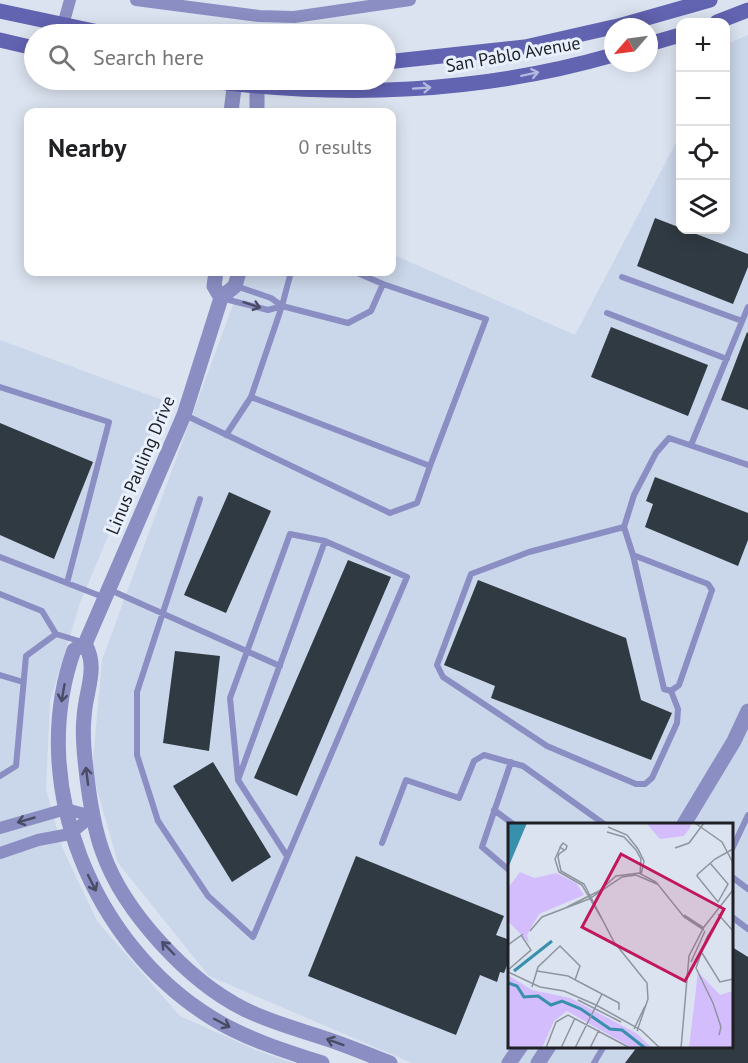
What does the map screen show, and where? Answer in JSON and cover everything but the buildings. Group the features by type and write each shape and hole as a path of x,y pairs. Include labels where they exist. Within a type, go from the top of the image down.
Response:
{"main road":[{"name":"San Pablo Avenue","path":"646,18 710,0"},
{"path":"727,18 748,10"},
{"path":"0,11 58,24"},
{"name":"San Pablo Avenue","path":"396,61 525,47 604,29"},
{"path":"658,41 676,36"},
{"path":"0,40 24,46"},
{"name":"San Pablo Avenue","path":"396,87 472,84 526,75 604,57"}],"street":[{"path":"63,24 70,0"},
{"path":"136,0 260,16 294,17 410,0"},
{"path":"231,108 233,90"},
{"path":"257,108 258,90"},
{"name":"Linus Pauling Drive","path":"215,276 214,286 220,298 184,415 86,644 74,650 62,699 59,755 66,809 70,834 92,884 118,928 143,959 178,993 230,1028 279,1049 322,1063"},
{"path":"220,298 237,279"},
{"path":"86,644 93,658 84,718 84,752 92,816 103,854 132,908 174,955 203,981 243,1009 283,1026 331,1040 390,1063"},
{"path":"685,823 734,741 748,711"},
{"path":"0,828 66,809 92,816"},
{"path":"0,853 38,840 70,834 92,816"},
{"path":"509,1063 520,1048"},
{"path":"538,1063 548,1048"}],"lane":[{"path":"226,435 251,397 290,276"},
{"path":"184,415 390,513 417,503 486,319 365,276"},
{"path":"622,277 742,321"},
{"path":"237,279 282,306 348,323 371,311 383,284"},
{"path":"220,298 268,310 282,306"},
{"path":"691,445 748,307"},
{"path":"607,313 727,359"},
{"path":"0,387 110,422 67,583"},
{"path":"251,397 430,466"},
{"path":"633,555 708,584 712,590 679,685 670,691 664,690 633,555 624,527 634,495 657,453 669,438 748,465"},
{"path":"200,500 137,692 137,755 158,821 208,896 253,937 406,577 325,541 290,534 230,698 238,780 287,856"},
{"path":"624,527 529,552 471,574 437,665 443,677 547,746 636,784 645,784 652,778 677,723 678,709 670,691"},
{"path":"238,780 325,541"},
{"path":"0,557 67,583 106,593 162,613 280,666"},
{"path":"0,594 42,611 56,634 86,644"},
{"path":"0,776 16,766 26,656 56,634"},
{"path":"0,675 23,682"},
{"path":"382,843 406,780 459,798 474,761 484,755 523,766 601,823"},
{"path":"508,869 482,847 511,762"},
{"path":"494,810 510,823"},
{"path":"733,847 748,815"},
{"path":"733,878 748,889"},
{"path":"733,918 748,929"},
{"path":"594,1063 603,1048"}],"shaded area":[{"path":"748,35 748,1063 412,1063 209,976 118,863 92,772 102,660 244,276 396,276 396,256 575,335 676,143 676,234 730,234 730,43"},
{"path":"0,340 165,401 80,603 50,701 46,789 62,847 97,921 180,1016 258,1051 293,1063 0,1063"}]}
